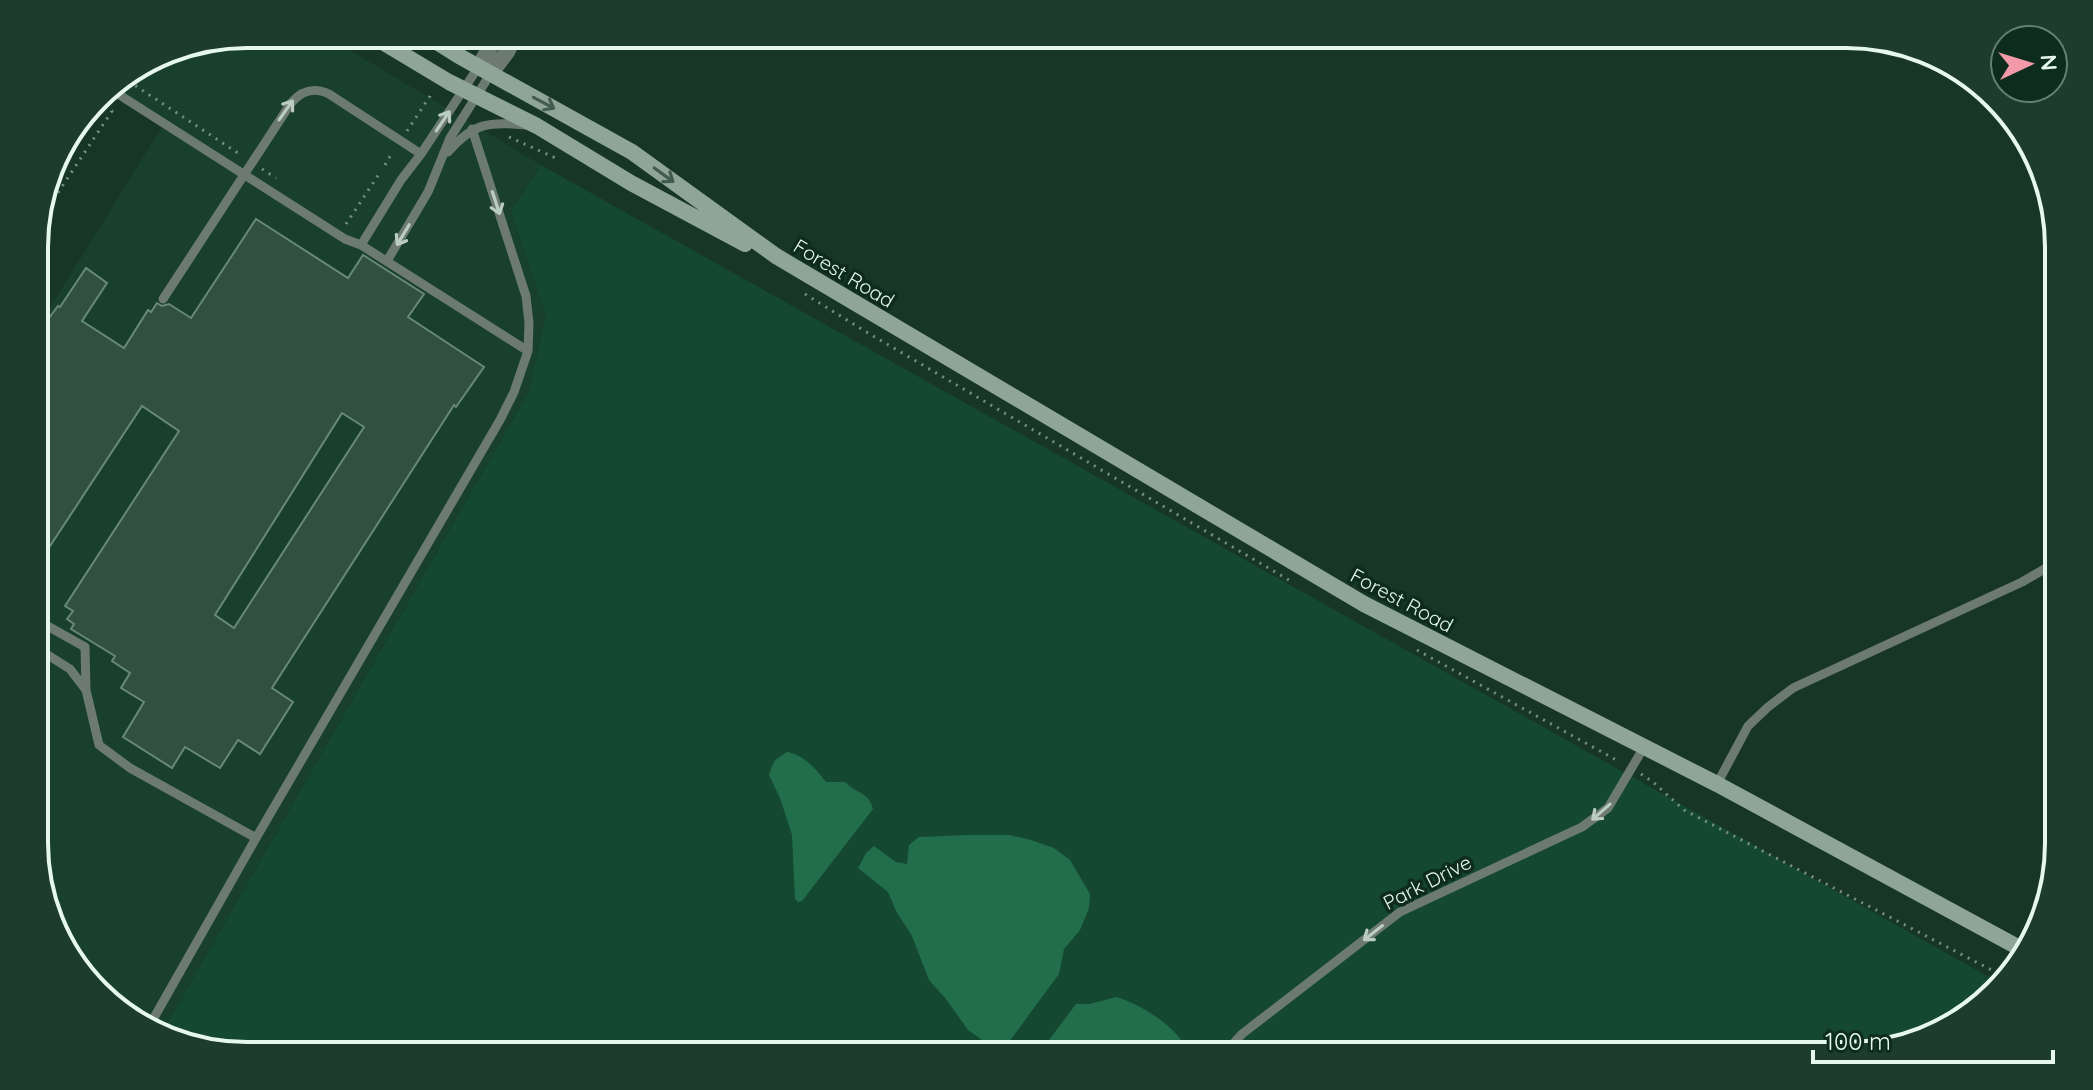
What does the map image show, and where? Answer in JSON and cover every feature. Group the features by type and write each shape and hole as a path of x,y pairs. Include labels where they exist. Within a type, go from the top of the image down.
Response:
{"main road":[{"name":"Forest Road","path":"379,48 466,96 537,126 644,190 750,247 776,256"},
{"name":"Forest Road","path":"448,48 632,152 776,256 1364,604 1717,784 2016,946"}],"street":[{"path":"485,70 493,48"},
{"path":"485,70 509,48"}],"lane":[{"path":"361,245 401,180 485,70"},
{"path":"163,299 291,103 303,92 313,90 329,94 421,154"},
{"path":"119,95 528,351"},
{"path":"387,261 428,192 466,96"},
{"path":"443,158 472,129 502,122 537,126"},
{"path":"154,1018 514,392 528,351 526,296 472,129"},
{"path":"1717,784 1748,726 1793,688 2045,569"},
{"path":"48,626 85,647 86,690 99,745 130,768 256,838"},
{"path":"48,655 70,669 86,690"},
{"name":"Park Drive","path":"1235,1042 1400,912 1582,827 1608,808 1644,747"}],"path":[{"path":"133,84 244,157"},
{"path":"405,133 430,96 432,86 466,96"},
{"path":"55,197 112,111 105,107"},
{"path":"484,125 488,137 497,132 564,162"},
{"path":"385,165 395,148"},
{"path":"342,225 346,225 379,174"},
{"path":"798,289 1303,588"},
{"path":"1413,648 1653,782 1684,810 1997,973"}],"shaded area":[{"path":"346,48 541,165 511,212 546,315 528,393 167,1024 116,993 89,964 75,943 55,895 48,843 48,311 163,125 121,94 171,63 221,50"},
{"path":"541,165 1992,978 1957,1008 1934,1021 1885,1038 1859,1042 234,1042 208,1038 167,1024 528,393 546,315 511,212"},
{"path":"787,752 804,759 826,782 845,782 866,796 873,809 802,901 798,902 795,899 792,835 769,775 775,761"},
{"path":"1009,835 1031,840 1054,848 1070,860 1090,894 1089,908 1080,930 1064,949 1059,974 1009,1042 982,1042 968,1030 929,980 912,936 888,892 858,868 874,846 896,862 907,864 909,845 919,837"},
{"path":"1116,997 1138,1006 1160,1019 1182,1042 1048,1042 1076,1004 1090,1004"}],"building":[{"path":"256,219 348,278 363,255 424,294 408,317 484,367 456,407 454,405 272,688 293,702 260,754 238,740 220,768 185,747 172,768 123,737 144,702 121,688 130,673 112,661 115,656 71,629 74,624 67,619 73,611 65,606 179,431 142,406 48,549 48,319 86,268 107,283 82,321 124,348 148,310 151,312 157,303 162,306 169,304 191,318","holes":["342,413 364,427 234,628 215,615"]}]}
